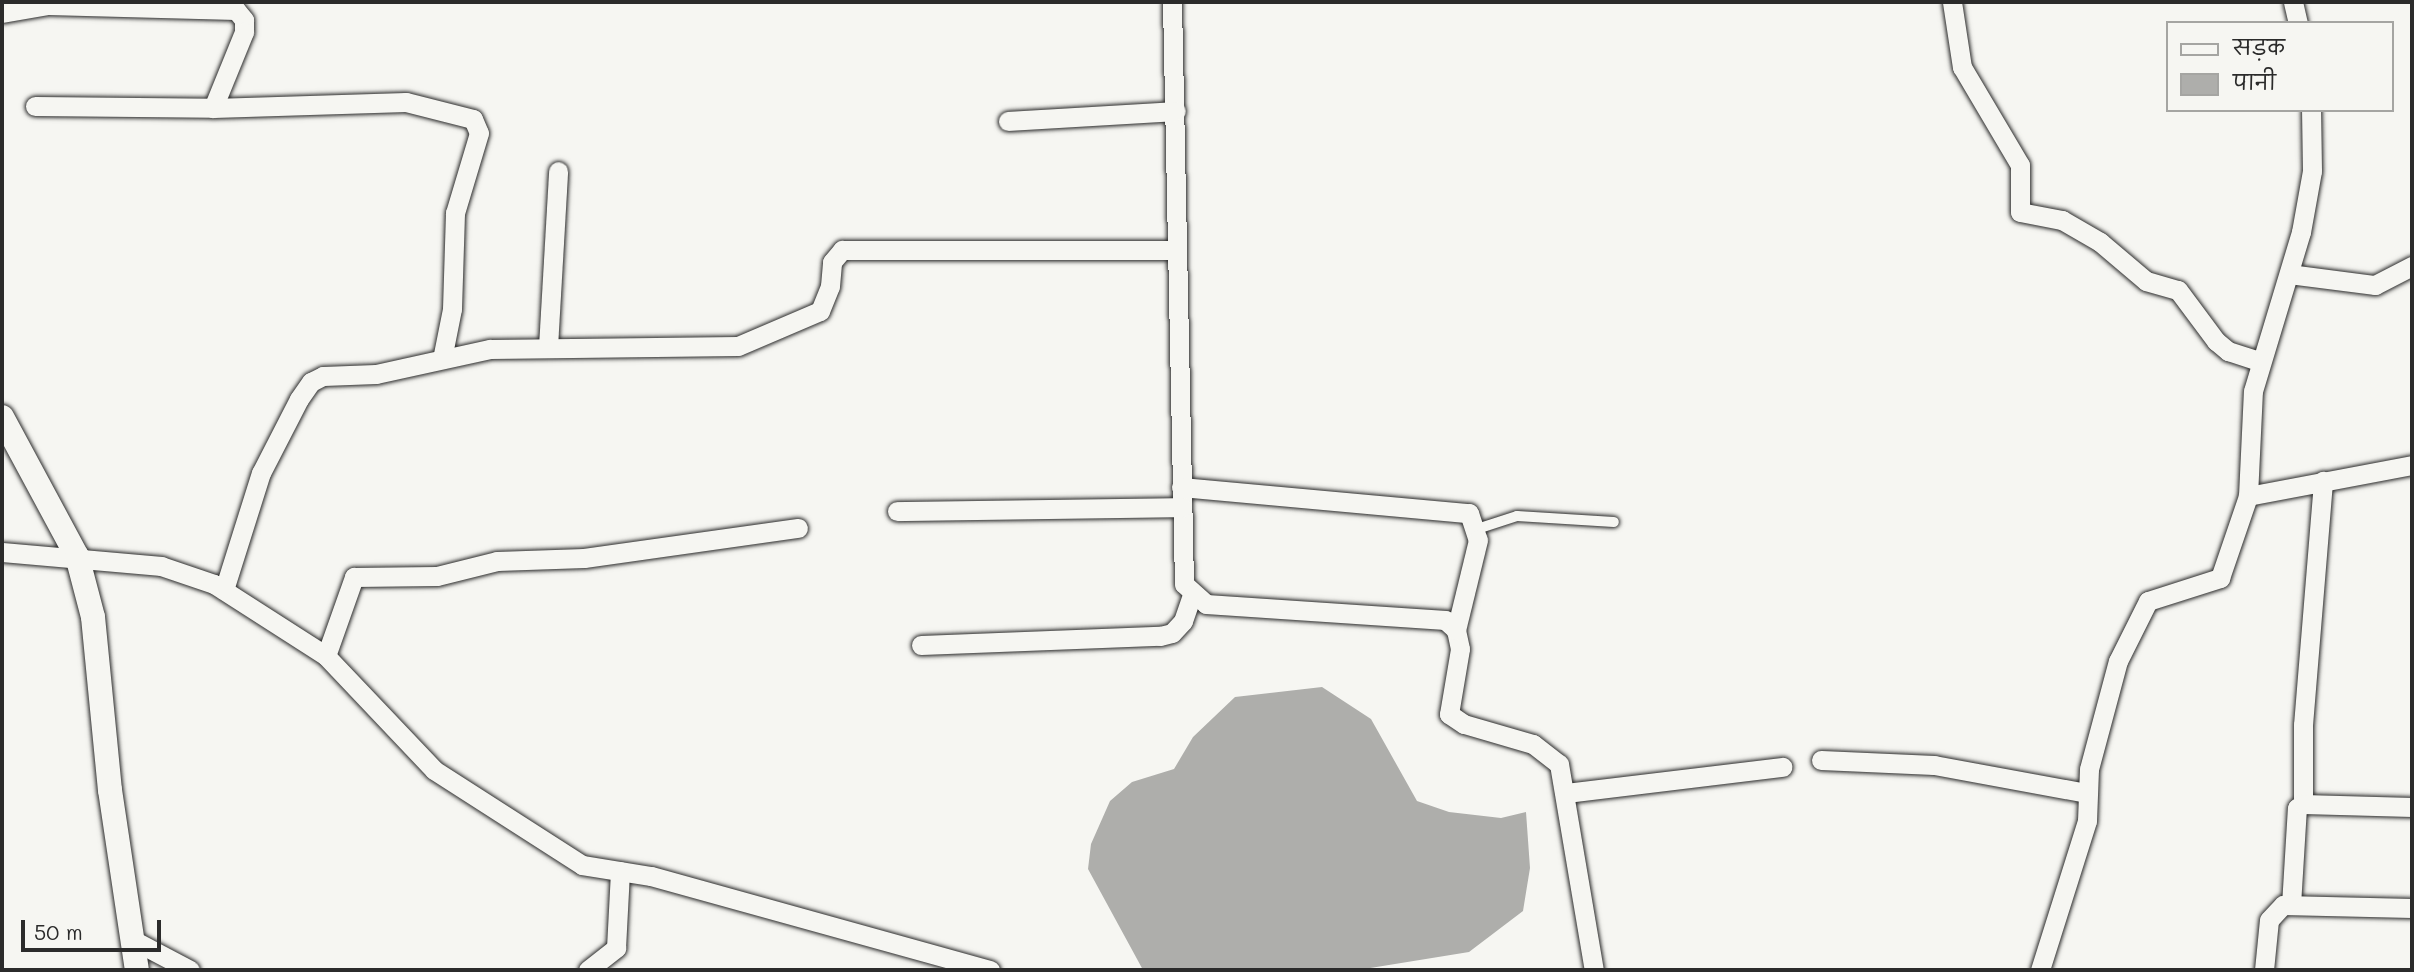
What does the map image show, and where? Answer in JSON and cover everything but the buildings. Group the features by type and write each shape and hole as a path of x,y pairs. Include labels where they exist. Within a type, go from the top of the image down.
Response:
{"street":[{"path":"1172,2 1184,584 1192,595 1206,604 1445,620 1456,630"},
{"path":"1952,2 1962,67 2020,165 2020,212 2062,220 2100,242 2147,281 2178,290 2216,341 2228,351 2258,361"},
{"path":"2293,2 2298,21"},
{"path":"2,13 48,5 236,10 244,20 244,32 213,108"},
{"path":"35,106 213,108 407,102 473,119 480,133 455,213 452,309 442,359"},
{"path":"1008,121 1176,111"},
{"path":"2040,970 2087,821 2086,793 2108,689 2148,601 2220,578 2248,496 2251,413 2258,361 2289,274 2312,171 2312,112"},
{"path":"548,347 558,171"},
{"path":"225,590 261,473 310,382 323,376 376,374 490,349 738,346 759,341 820,311 831,286 832,262 842,250 1177,250"},
{"path":"2289,274 2375,285 2412,266"},
{"path":"2,417 77,556 93,617 110,790 135,941 137,970"},
{"path":"2248,496 2412,465"},
{"path":"2303,804 2302,725 2323,481"},
{"path":"1181,487 1469,513 1477,529 1456,630 1460,649 1449,714 1464,723 1533,744 1559,764 1594,970"},
{"path":"897,511 1182,507"},
{"path":"326,656 354,577 437,576 496,561 584,558 798,528"},
{"path":"2,552 77,556 161,566 225,590 326,656 434,770 566,858 635,874 990,970"},
{"path":"921,645 1160,636 1172,633 1183,621 1192,595"},
{"path":"1821,760 1934,765 2086,793"},
{"path":"1566,793 1782,767"},
{"path":"2291,905 2294,811 2303,804 2412,807"},
{"path":"588,970 616,948 635,874"},
{"path":"2264,970 2272,912 2291,905 2412,908"},
{"path":"135,941 190,970"}],"lane":[{"path":"1477,529 1517,516 1614,522"}],"water":[{"path":"1322,687 1371,719 1417,801 1449,812 1501,818 1526,812 1530,868 1523,911 1469,952 1358,970 1143,970 1088,869 1091,844 1110,801 1132,782 1174,769 1193,737 1235,697"}]}
